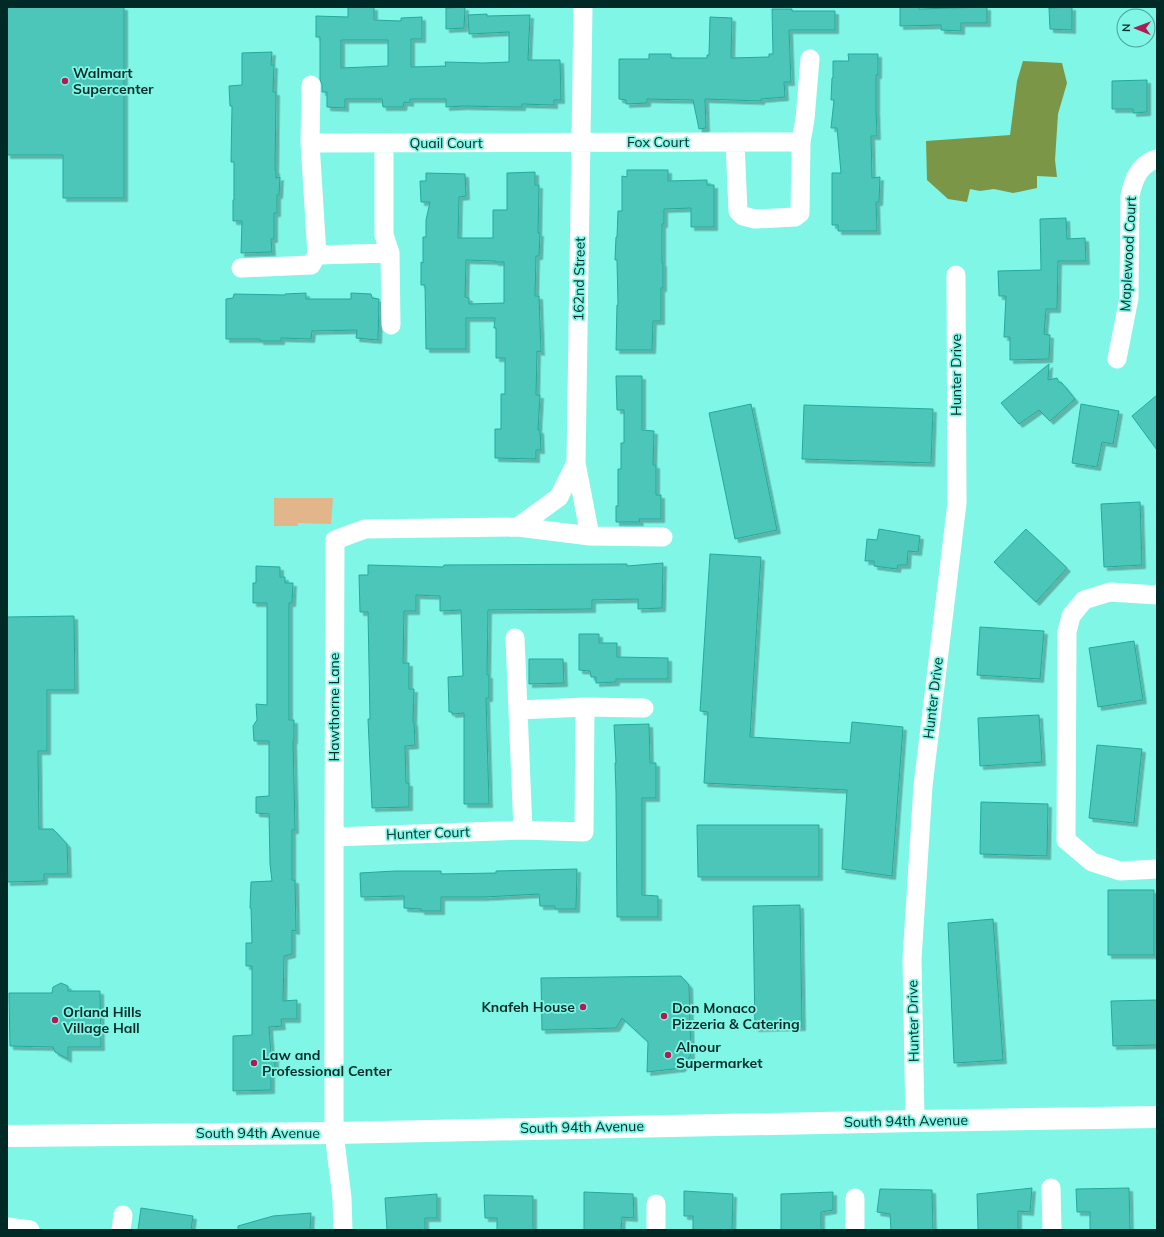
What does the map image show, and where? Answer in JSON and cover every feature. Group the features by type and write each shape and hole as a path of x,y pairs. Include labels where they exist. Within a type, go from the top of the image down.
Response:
{"street":[{"name":"162nd Street","path":"518,527 559,497 576,463 584,7"},
{"path":"735,142 738,211 743,216 755,219 795,217 800,213 801,142 805,119 810,60"},
{"path":"241,268 311,265 317,255 310,143 311,85"},
{"name":"Fox Court","path":"581,142 801,142"},
{"name":"Quail Court","path":"310,143 581,142"},
{"path":"384,143 384,235 390,253 391,325"},
{"name":"Maplewood Court","path":"1117,359 1129,298 1130,196 1133,182 1138,172 1145,166 1157,160"},
{"path":"317,255 390,253"},
{"name":"Hunter Drive","path":"915,1121 912,959 923,786 957,503 956,275"},
{"path":"576,463 590,536"},
{"name":"Hawthorne Lane","path":"343,1230 342,1198 334,1133 335,540 365,529 518,527 590,536 663,537"},
{"path":"1157,595 1110,592 1084,600 1071,616 1067,632 1066,833 1066,840 1092,862 1120,871 1157,869"},
{"path":"515,638 523,830"},
{"path":"518,710 585,707 644,708"},
{"name":"Hunter Court","path":"334,837 523,830 584,832 585,707"},
{"name":"South 94th Avenue","path":"7,1136 334,1133 915,1121 1157,1118"},
{"path":"1051,1188 1052,1230"},
{"path":"855,1198 855,1230"},
{"path":"656,1204 656,1230"},
{"path":"7,1227 30,1230"}],"shaded area":[{"path":"1023,61 1062,63 1067,83 1058,114 1055,160 1057,177 1037,176 1037,188 1013,193 994,189 980,191 970,189 967,202 948,199 927,180 926,141 1010,135 1017,81"},
{"path":"274,498 333,498 331,524 298,523 298,526 274,526"}],"building":[{"name":"Walmart Supercenter","path":"7,7 124,7 124,198 63,198 63,155 7,155"},
{"path":"348,7 374,7 374,20 401,21 401,18 422,17 422,39 411,39 411,67 446,66 445,62 509,62 509,32 469,34 468,15 530,15 528,60 560,60 561,100 554,100 554,105 522,104 522,107 446,107 446,99 410,99 410,103 404,102 403,107 383,107 382,99 345,99 345,108 327,107 327,92 322,92 320,79 320,37 316,37 316,16 348,17","holes":["341,40 388,40 388,66 341,68"]},
{"path":"465,7 464,28 446,29 446,8"},
{"path":"900,7 919,7 919,9 987,7 987,23 961,23 961,31 941,30 941,25 900,26"},
{"path":"1072,7 1072,30 1050,29 1049,8"},
{"path":"772,9 792,9 792,11 835,11 835,30 789,30 791,82 784,82 785,97 761,99 761,101 705,99 706,128 699,129 693,100 647,99 647,103 626,104 626,100 619,99 619,59 649,59 649,54 671,54 671,58 707,58 707,55 709,55 710,17 732,18 731,58 769,57 769,54 773,54"},
{"path":"272,52 271,65 274,65 273,92 276,92 275,170 276,178 280,177 279,195 277,195 277,213 274,213 274,239 271,239 272,252 241,253 242,221 233,221 234,162 231,162 232,106 230,106 229,86 242,85 242,53"},
{"path":"848,54 878,54 878,75 876,75 877,136 871,136 872,178 880,177 879,202 876,202 877,231 838,231 838,225 832,225 832,173 841,173 837,128 831,128 834,100 831,100 833,61 849,61"},
{"path":"1147,80 1147,112 1133,113 1133,109 1112,109 1112,81"},
{"path":"627,170 668,170 668,181 707,180 707,185 714,185 714,227 691,227 691,208 664,209 664,224 662,224 663,288 661,288 661,321 653,321 652,350 616,350 618,305 617,260 615,260 616,237 618,211 622,211 622,176 627,177"},
{"path":"535,172 535,185 539,185 538,233 540,233 539,256 536,256 535,296 539,296 541,352 537,351 536,395 540,395 538,430 540,430 541,450 536,450 536,459 495,458 495,429 501,429 501,394 505,394 505,358 496,358 496,328 494,328 495,318 466,318 466,349 426,349 425,285 421,285 421,262 423,263 423,237 426,237 426,220 430,202 421,202 420,181 426,181 426,173 465,174 466,196 459,197 458,238 493,238 493,210 507,210 507,173","holes":["466,260 504,262 504,303 469,304 469,298 465,297"]},
{"path":"1066,218 1067,239 1085,238 1086,261 1058,261 1057,309 1046,309 1044,334 1050,335 1049,359 1010,360 1010,337 1004,337 1006,296 999,296 998,271 1041,270 1040,219"},
{"path":"306,293 306,299 351,299 351,293 371,294 372,298 379,299 378,340 356,338 357,330 312,331 311,339 281,338 281,341 260,341 260,339 226,339 226,299 233,298 234,294 285,295"},
{"path":"1049,364 1048,380 1057,378 1075,399 1050,421 1039,410 1019,424 1001,403"},
{"path":"616,376 642,376 642,430 654,431 653,465 656,465 656,495 661,495 661,519 639,519 640,522 616,522 616,506 618,506 618,469 621,469 621,443 624,443 624,410 617,410"},
{"path":"1157,395 1157,450 1132,416"},
{"path":"751,404 777,530 735,539 709,413"},
{"path":"1081,404 1119,411 1113,444 1102,442 1097,467 1072,463"},
{"path":"804,405 933,409 931,463 802,459"},
{"path":"1140,502 1142,565 1104,567 1101,504"},
{"path":"879,529 920,536 918,552 908,551 907,565 898,565 897,569 874,566 874,561 865,561 867,539 877,540"},
{"path":"1026,529 1067,568 1036,602 994,562"},
{"path":"710,554 761,557 750,737 850,743 852,722 903,727 892,876 842,869 847,790 704,783 708,712 700,711"},
{"path":"663,563 662,608 638,609 638,599 592,600 592,609 488,610 487,675 489,675 489,698 486,698 489,804 464,804 464,713 452,714 452,712 449,712 448,677 463,676 461,610 440,611 440,596 416,595 416,611 404,611 403,663 409,663 409,689 414,689 413,722 415,745 405,746 406,783 409,783 409,807 372,808 368,719 370,719 368,612 360,612 359,575 368,575 368,565 443,567 444,565 627,564 627,566"},
{"path":"256,566 280,567 280,577 285,577 285,583 293,583 292,603 289,603 289,720 294,720 295,830 292,830 292,880 295,880 296,931 292,930 292,954 284,956 283,1001 297,1000 297,1019 281,1019 282,1026 269,1027 271,1054 275,1054 275,1072 271,1072 271,1090 233,1091 233,1036 252,1035 252,966 246,966 246,943 252,943 250,908 251,882 272,881 270,864 269,814 256,813 256,797 269,796 269,741 254,741 253,726 257,720 256,704 267,705 267,603 253,603 253,583 256,583"},
{"path":"74,616 75,690 47,690 47,751 38,751 39,829 53,829 67,844 68,874 44,874 44,881 7,882 7,617"},
{"path":"980,627 1044,631 1040,679 977,675"},
{"path":"579,634 599,634 599,643 617,643 617,657 668,658 668,679 616,679 616,682 596,683 596,677 591,677 590,671 579,670"},
{"path":"1134,641 1143,700 1098,707 1089,648"},
{"path":"529,659 563,659 564,683 529,684"},
{"path":"1039,715 1042,762 980,766 978,718"},
{"path":"649,724 650,763 656,763 656,798 642,798 642,895 658,896 658,917 617,917 616,763 614,725"},
{"path":"1097,745 1142,749 1134,823 1089,818"},
{"path":"981,802 1048,804 1047,856 980,854"},
{"path":"697,825 819,825 819,877 698,877"},
{"path":"577,869 576,909 555,909 555,906 540,906 539,894 484,897 441,897 441,911 421,911 421,909 404,908 404,896 361,897 360,873 441,871 441,874 496,873 496,871"},
{"path":"1108,890 1154,890 1154,955 1108,955"},
{"path":"800,905 802,1027 755,1028 753,906"},
{"path":"993,919 1003,1060 954,1063 948,923"},
{"path":"681,976 689,985 691,1055 682,1068 647,1072 648,1042 622,1018 616,1028 542,1030 541,978"},
{"name":"Orland Hills Village Hall","path":"61,983 68,986 68,991 100,991 101,1047 68,1047 68,1059 55,1052 53,1047 10,1046 9,993 52,993 53,987"},
{"path":"1157,1000 1157,1045 1113,1046 1111,1001"},
{"path":"1032,1188 1030,1212 1018,1211 1018,1230 978,1230 977,1194"},
{"path":"1129,1188 1130,1230 1090,1230 1090,1212 1077,1212 1076,1189"},
{"path":"880,1189 932,1190 933,1230 891,1230 890,1214 877,1212"},
{"path":"684,1191 733,1194 732,1230 693,1230 693,1216 684,1216"},
{"path":"584,1192 633,1194 634,1218 622,1217 621,1230 584,1230"},
{"path":"833,1192 833,1210 821,1212 821,1230 781,1230 781,1194"},
{"path":"437,1194 437,1218 425,1218 425,1230 387,1230 385,1198"},
{"path":"484,1195 533,1196 533,1230 497,1230 497,1218 485,1218"},
{"path":"141,1208 193,1216 191,1230 138,1230"},
{"path":"311,1213 310,1230 238,1230 238,1226 273,1216"}],"place":[{"name":"Walmart Supercenter","path":"65,81"},
{"name":"Knafeh House","path":"583,1007"},
{"name":"Don Monaco Pizzeria & Catering","path":"664,1016"},
{"name":"Orland Hills Village Hall","path":"55,1020"},
{"name":"Alnour Supermarket","path":"668,1055"},
{"name":"Law and Professional Center","path":"254,1063"}]}
